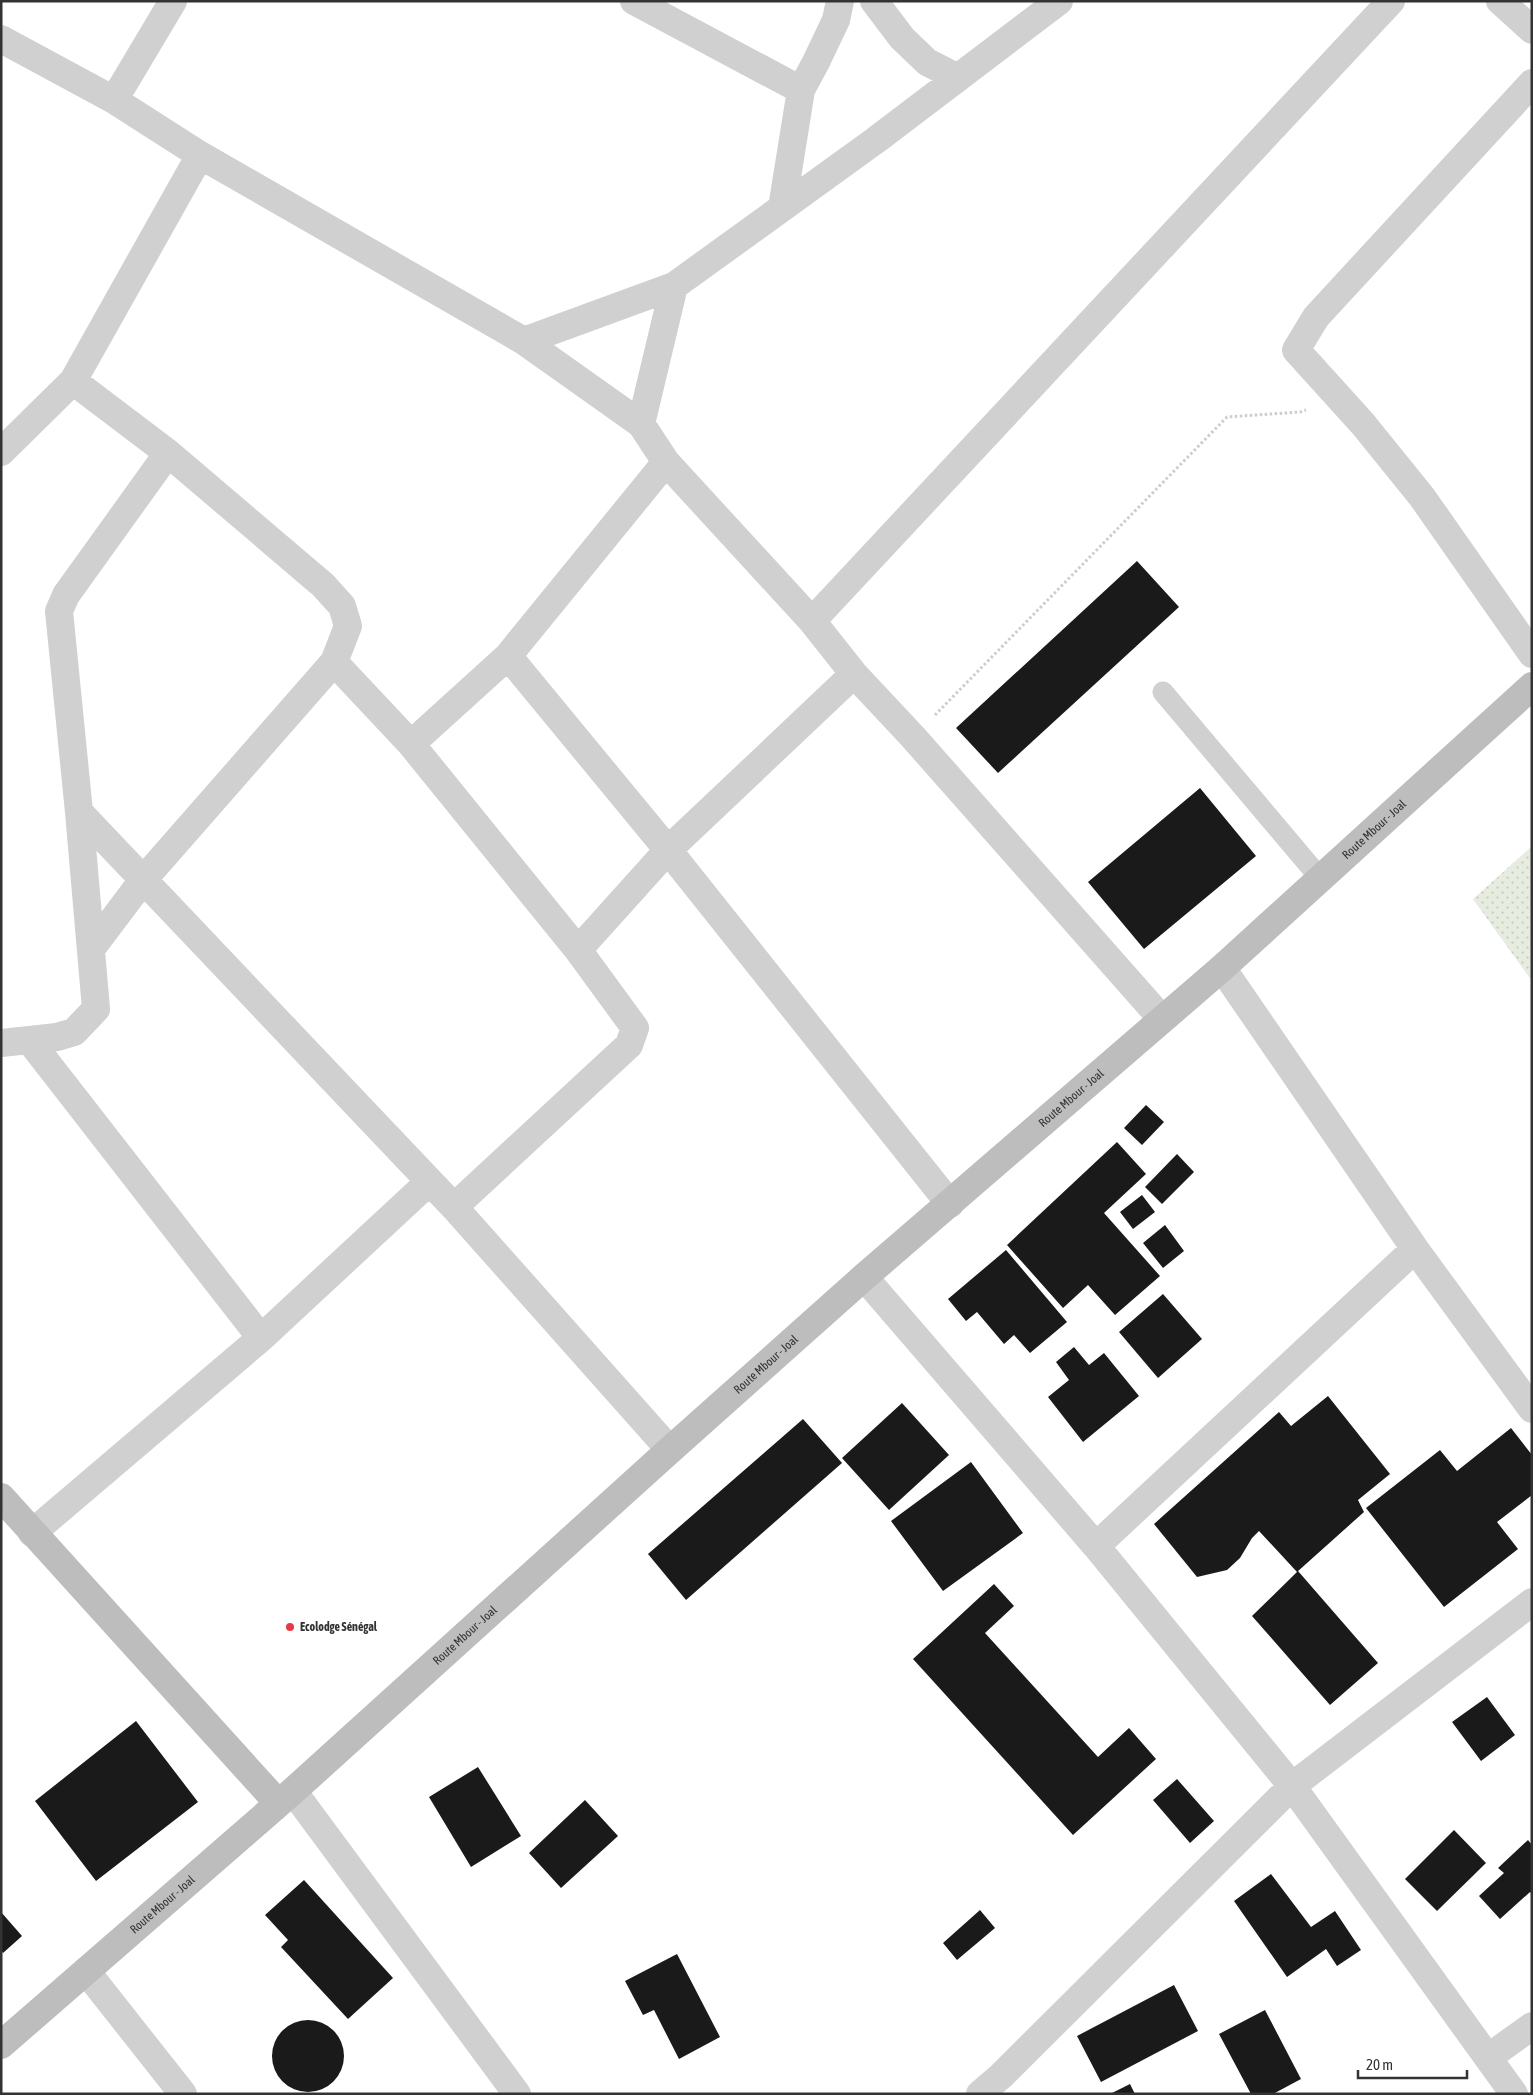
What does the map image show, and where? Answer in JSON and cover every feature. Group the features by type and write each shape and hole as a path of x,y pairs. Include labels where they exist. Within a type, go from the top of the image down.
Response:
{"main road":[{"name":"Route Mbour - Joal","path":"1,2045 286,1797 864,1277 1222,968 1532,686"},
{"path":"1,1497 32,1533 286,1797"}],"street":[{"path":"114,100 173,1"},
{"path":"634,1 801,90"},
{"path":"782,208 801,90 836,20 840,1"},
{"path":"874,1 902,38 926,62 958,78"},
{"path":"524,341 674,286 958,78 1058,1"},
{"path":"812,621 1391,1"},
{"path":"1500,1 1532,30"},
{"path":"1,39 114,100 200,155 524,341 641,424 666,462 812,621 854,674 913,737 1162,1019"},
{"path":"1532,83 1316,317 1296,350 1363,424 1422,497 1532,654"},
{"path":"1,452 73,381 200,155"},
{"path":"641,424 674,286"},
{"path":"73,381 168,453 323,585 342,606 348,626 334,662 143,880 91,949"},
{"path":"1,1043 30,1042 74,1032 96,1009 59,611 66,595 168,453"},
{"path":"411,744 508,656 666,462"},
{"path":"508,656 668,850 950,1204"},
{"path":"334,662 411,744 578,950 634,1028 629,1045 454,1207"},
{"path":"578,950 668,850 854,674"},
{"path":"79,812 454,1207 670,1450"},
{"path":"1222,968 1415,1249 1532,1409"},
{"path":"30,1042 261,1338"},
{"path":"32,1533 261,1338 429,1182"},
{"path":"1096,1546 1415,1249"},
{"path":"864,1277 1096,1546 1292,1786 1514,2094"},
{"path":"980,2094 1008,2085 1292,1786 1532,1602"},
{"path":"286,1797 517,2094"},
{"path":"86,1971 183,2094"},
{"path":"1489,2058 1532,2026"}],"lane":[{"path":"1163,692 1320,878"}],"path":[{"path":"913,737 1227,417 1300,412 1339,398"}],"shaded area":[{"path":"1532,846 1532,981 1473,899"}],"building":[{"path":"1137,561 1179,607 998,773 956,728"},
{"path":"1200,788 1256,856 1144,949 1088,882"},
{"path":"1146,1105 1164,1122 1142,1145 1124,1128"},
{"path":"1117,1142 1146,1174 1104,1213 1160,1276 1115,1315 1088,1285 1063,1308 1007,1245"},
{"path":"1177,1154 1194,1172 1162,1204 1145,1187"},
{"path":"1142,1195 1155,1212 1133,1229 1120,1212"},
{"path":"1165,1225 1184,1251 1163,1268 1143,1243"},
{"path":"1006,1250 1067,1322 1030,1353 1014,1335 1004,1344 977,1312 966,1321 948,1299"},
{"path":"1163,1294 1202,1339 1158,1378 1119,1332"},
{"path":"1074,1347 1089,1365 1104,1353 1139,1396 1083,1442 1048,1397 1069,1380 1056,1362"},
{"path":"1328,1396 1390,1474 1358,1500 1364,1512 1297,1572 1259,1531 1252,1538 1240,1558 1227,1570 1197,1577 1154,1524 1279,1412 1291,1426"},
{"path":"902,1403 949,1455 889,1510 842,1458"},
{"path":"803,1419 842,1463 686,1600 648,1554"},
{"path":"1511,1428 1532,1455 1532,1495 1497,1522 1518,1549 1444,1607 1366,1508 1440,1450 1457,1471"},
{"path":"971,1462 1023,1533 943,1591 891,1521"},
{"path":"1298,1571 1378,1663 1330,1705 1252,1616"},
{"path":"994,1584 1014,1606 985,1633 1098,1757 1129,1728 1156,1759 1073,1835 913,1659"},
{"path":"1487,1697 1515,1735 1481,1761 1452,1722"},
{"path":"136,1721 198,1802 96,1881 35,1801"},
{"path":"478,1767 521,1836 471,1867 429,1797"},
{"path":"1177,1779 1214,1821 1190,1843 1153,1800"},
{"path":"585,1800 618,1836 561,1888 529,1853"},
{"path":"1454,1830 1486,1863 1437,1911 1405,1879"},
{"path":"1528,1840 1532,1845 1532,1894 1530,1892 1500,1919 1479,1896 1504,1873 1498,1868"},
{"path":"1271,1874 1311,1927 1335,1911 1361,1950 1337,1966 1326,1949 1287,1977 1234,1901"},
{"path":"304,1880 393,1978 348,2019 281,1947 288,1940 265,1915"},
{"path":"980,1910 995,1928 957,1960 943,1943"},
{"path":"1,1912 22,1936 3,1953 1,1950"},
{"path":"677,1954 720,2037 679,2059 654,2010 643,2015 625,1981"},
{"path":"1174,1985 1198,2031 1101,2082 1077,2036"},
{"path":"1265,2010 1301,2079 1273,2094 1251,2094 1219,2034"},
{"path":"308,2020 328,2026 338,2036 344,2056 338,2076 328,2086 308,2092 288,2086 278,2076 272,2056 278,2036 288,2026"},
{"path":"1130,2084 1135,2094 1110,2094"}],"place":[{"name":"Ecolodge Sénégal","path":"290,1627"}]}
